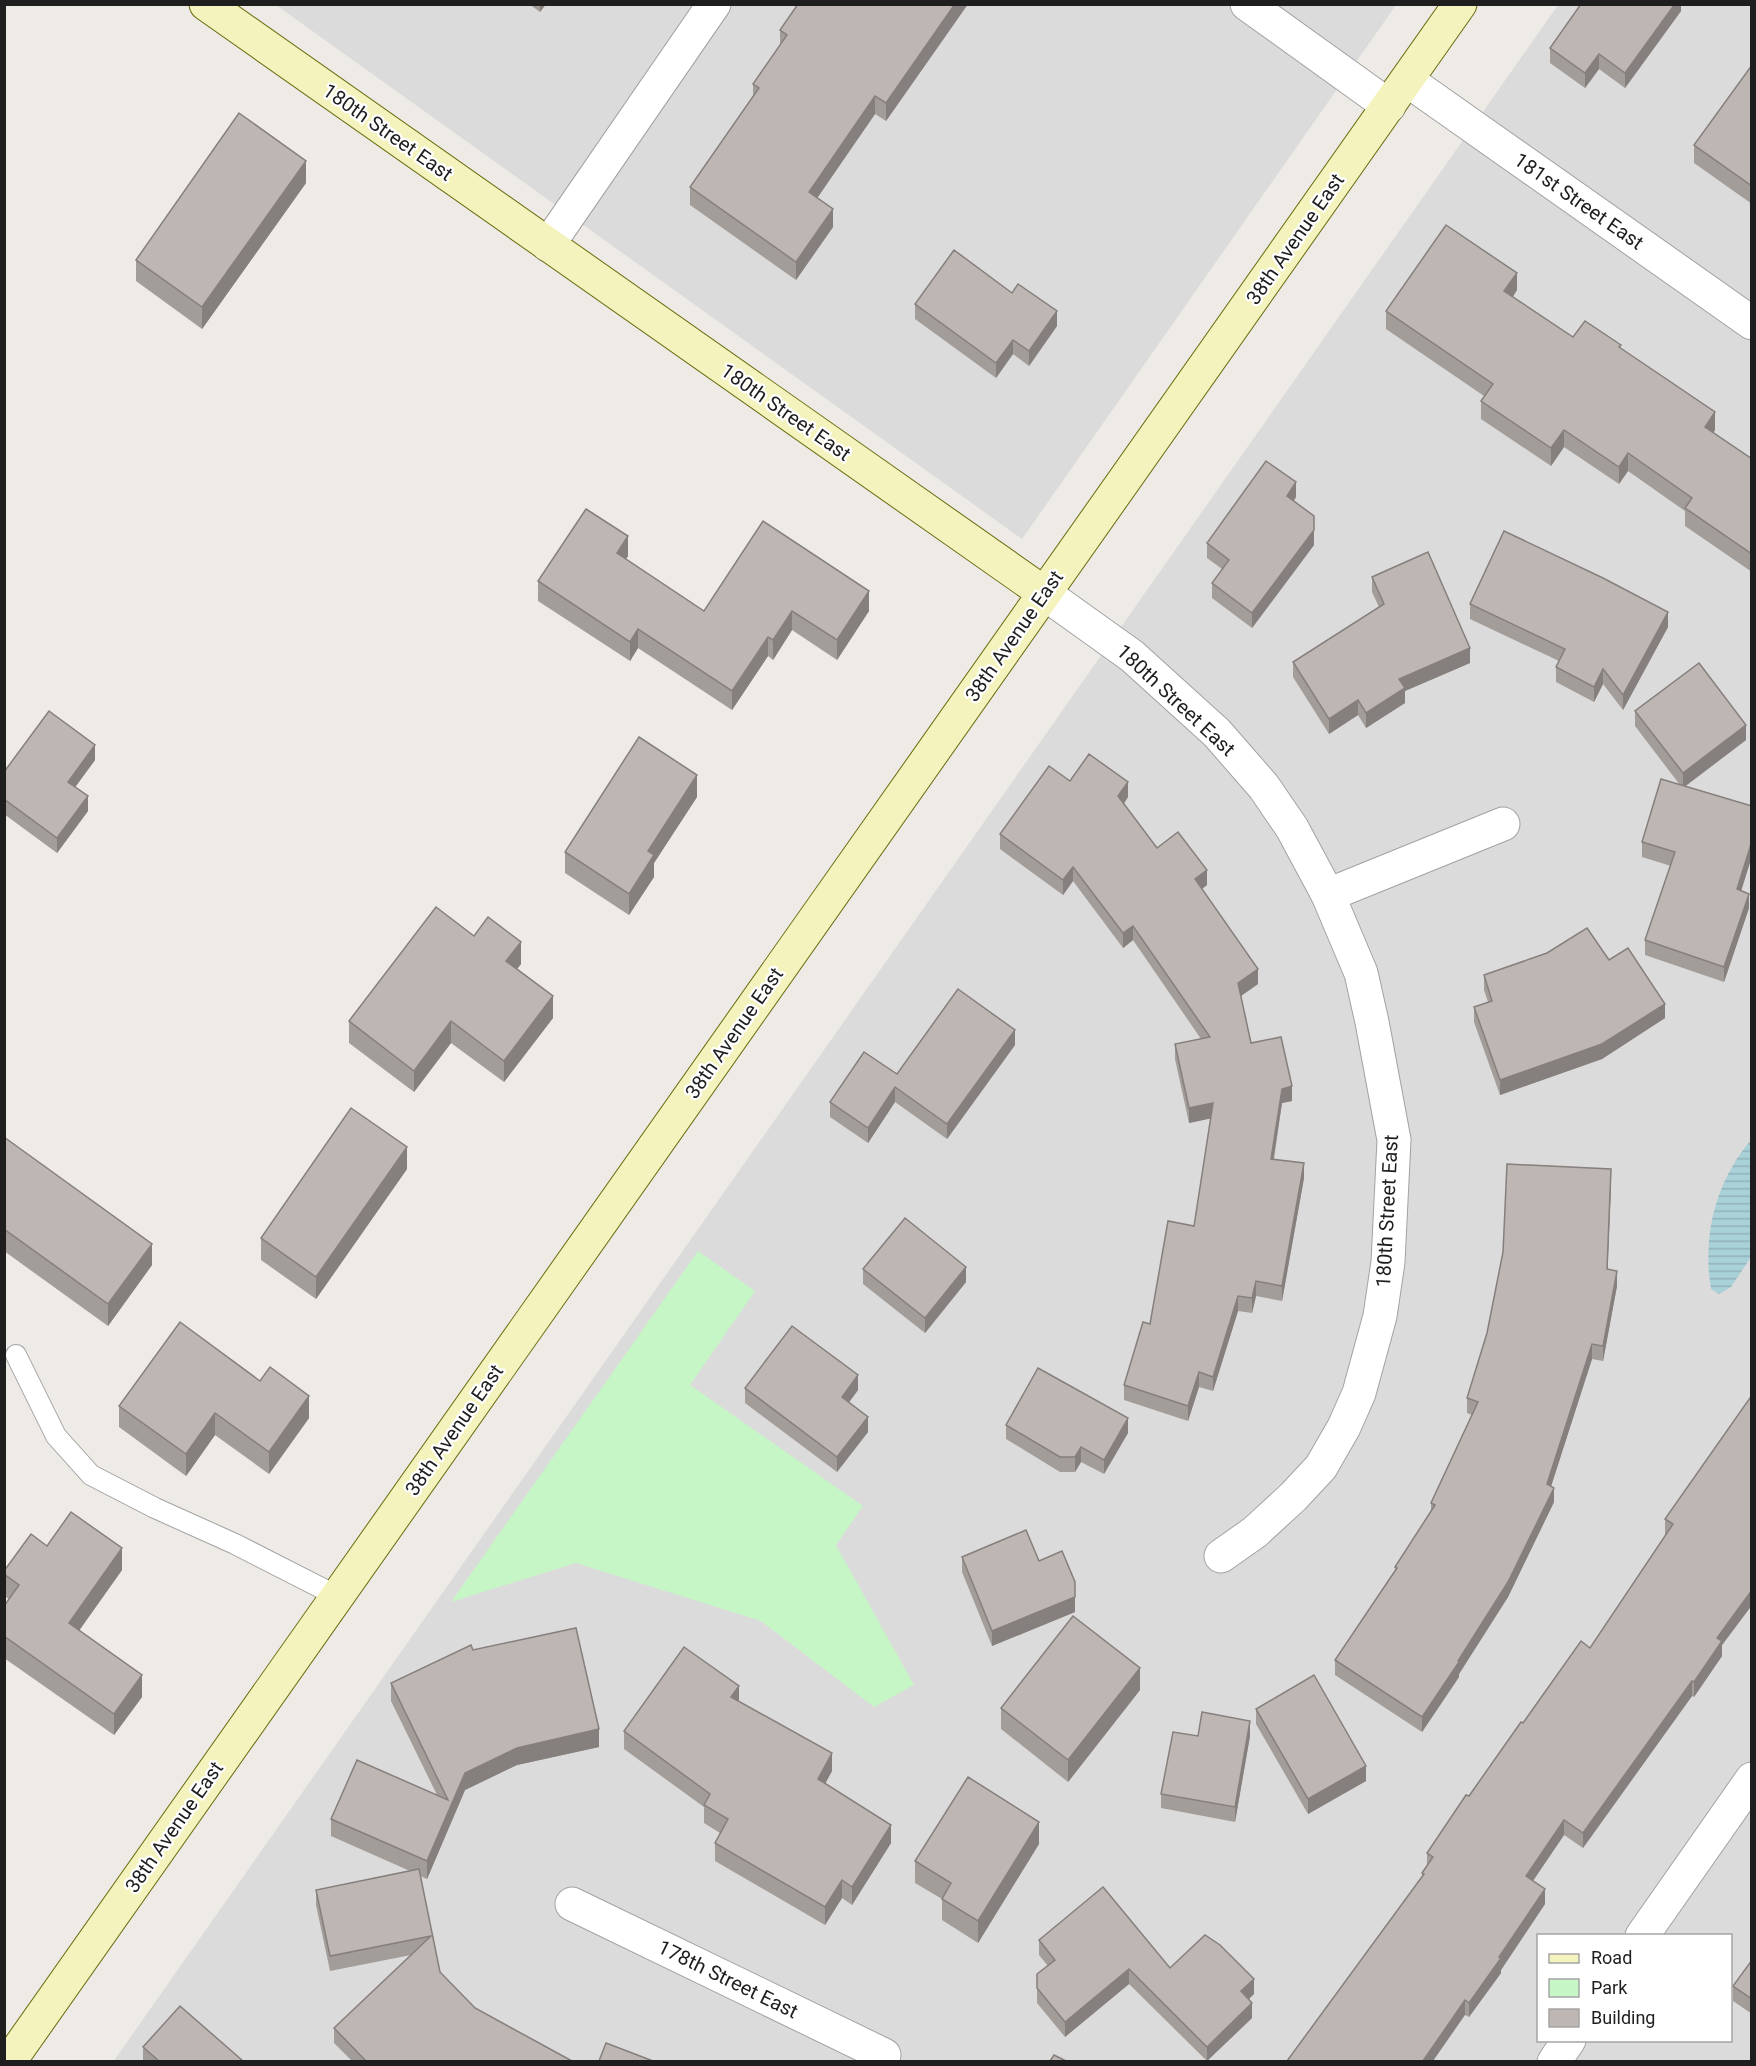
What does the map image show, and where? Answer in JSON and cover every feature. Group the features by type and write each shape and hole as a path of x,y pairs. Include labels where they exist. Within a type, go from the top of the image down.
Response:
{"street":[{"name":"180th Street East","path":"206,4 1132,656 1217,733 1264,787 1292,828 1328,895 1360,973 1372,1022 1394,1140 1388,1262 1380,1316 1359,1393 1344,1427 1321,1467 1293,1497 1255,1532 1221,1556"},
{"path":"548,245 714,4"},
{"name":"181st Street East","path":"1247,4 1398,93 1752,323"},
{"name":"38th Avenue East","path":"9,2061 1460,4"},
{"path":"1328,895 1503,824"},
{"path":"1643,1934 1752,1779"},
{"name":"178th Street East","path":"572,1904 882,2058"},
{"path":"1554,2061 1568,2042"}],"lane":[{"path":"16,1355 56,1436 91,1475 338,1596"}],"shaded area":[{"path":"276,5 1396,5 1022,539"},
{"path":"1558,5 1751,5 1751,2061 113,2062"}],"green space":[{"path":"698,1251 755,1291 690,1385 863,1506 836,1545 914,1685 874,1707 761,1621 576,1563 451,1602"}],"water":[{"path":"1751,1140 1751,1257 1731,1287 1719,1294 1711,1289 1710,1229 1714,1210 1729,1173"}],"building":[{"path":"798,4 955,4 886,103 875,96 809,192 833,209 796,262 690,187 759,88 753,84 787,35 780,30"},
{"path":"1581,4 1675,4 1625,73 1599,54 1585,73 1550,48"},
{"path":"1752,65 1752,186 1694,145"},
{"path":"239,113 306,161 202,307 136,260"},
{"path":"1446,225 1517,273 1504,291 1573,337 1585,321 1621,345 1619,347 1715,412 1705,427 1752,459 1752,554 1685,508 1692,498 1628,453 1619,467 1564,430 1551,448 1481,401 1493,384 1386,311"},
{"path":"954,250 1012,293 1018,284 1057,311 1029,351 1013,340 996,363 915,304"},
{"path":"1266,461 1296,482 1287,496 1314,516 1314,530 1252,613 1212,583 1229,560 1207,543"},
{"path":"586,509 628,536 617,553 704,611 763,521 869,591 837,640 792,611 773,640 768,637 732,691 638,629 630,642 538,581"},
{"path":"1504,531 1668,612 1623,695 1603,669 1594,687 1556,667 1565,649 1470,604"},
{"path":"1428,552 1470,648 1399,679 1405,688 1366,713 1358,700 1329,719 1293,662 1384,604 1372,577"},
{"path":"1699,663 1746,725 1683,773 1635,711"},
{"path":"49,711 95,745 68,782 88,796 57,838 4,799 4,772"},
{"path":"639,737 697,775 648,851 654,855 629,894 565,852"},
{"path":"1089,754 1128,782 1118,796 1157,848 1178,832 1207,870 1195,879 1258,969 1238,983 1251,1043 1281,1037 1292,1086 1282,1089 1271,1159 1304,1163 1282,1286 1256,1281 1252,1298 1238,1296 1213,1377 1199,1372 1188,1406 1124,1385 1143,1322 1150,1324 1168,1221 1194,1226 1213,1103 1189,1108 1175,1044 1210,1037 1133,926 1123,933 1073,867 1063,880 1000,834 1049,766 1070,781"},
{"path":"1661,779 1752,806 1752,841 1737,889 1749,894 1724,967 1645,940 1675,852 1642,842"},
{"path":"436,907 474,936 488,917 521,942 506,961 553,996 504,1061 451,1021 414,1071 349,1021"},
{"path":"1587,928 1609,960 1628,948 1665,1004 1602,1044 1500,1080 1474,1007 1492,1001 1484,975 1547,953"},
{"path":"958,989 1015,1030 947,1124 895,1087 868,1128 830,1102 864,1052 897,1074"},
{"path":"351,1108 407,1147 316,1277 261,1238"},
{"path":"4,1137 152,1244 108,1304 4,1229"},
{"path":"1507,1164 1611,1169 1607,1269 1617,1271 1603,1346 1592,1344 1547,1484 1554,1488 1508,1582 1422,1717 1335,1660 1397,1568 1395,1567 1435,1505 1431,1503 1478,1402 1467,1398 1487,1333 1503,1252"},
{"path":"905,1218 966,1267 925,1318 863,1269"},
{"path":"180,1322 260,1381 270,1367 309,1396 269,1452 215,1413 186,1454 119,1406"},
{"path":"792,1326 858,1375 842,1397 868,1417 837,1457 745,1388"},
{"path":"1038,1368 1128,1418 1104,1460 1081,1447 1075,1457 1060,1457 1006,1425"},
{"path":"1752,1395 1752,1590 1717,1638 1722,1641 1694,1682 1692,1681 1583,1833 1564,1820 1526,1876 1545,1889 1499,1957 1501,1958 1469,2003 1465,2000 1423,2061 1287,2061 1424,1874 1422,1873 1433,1857 1427,1853 1466,1795 1469,1796 1581,1641 1590,1648 1673,1524 1665,1519"},
{"path":"71,1512 122,1548 69,1623 142,1675 114,1714 4,1636 4,1606 19,1585 4,1574 4,1571 31,1534 47,1546"},
{"path":"1026,1530 1039,1561 1062,1551 1075,1582 1075,1597 992,1631 962,1557"},
{"path":"1073,1616 1140,1668 1068,1760 1001,1708"},
{"path":"576,1628 599,1729 517,1748 465,1773 427,1861 331,1819 357,1760 448,1800 391,1683 471,1645 473,1650"},
{"path":"684,1647 739,1686 731,1697 832,1753 818,1779 891,1825 852,1887 842,1880 825,1907 715,1843 728,1819 704,1805 710,1794 624,1731"},
{"path":"1314,1675 1366,1766 1308,1799 1256,1709"},
{"path":"1202,1712 1250,1721 1235,1807 1161,1794 1173,1732 1198,1736"},
{"path":"968,1777 1039,1822 978,1921 942,1899 951,1883 915,1861"},
{"path":"419,1869 440,1972 475,2008 572,2061 366,2061 334,2028 431,1936 330,1956 316,1890"},
{"path":"1103,1887 1170,1968 1205,1935 1220,1945 1254,1979 1241,1991 1252,2003 1207,2047 1129,1969 1065,2022 1037,1988 1037,1974 1055,1960 1039,1940"},
{"path":"1752,1960 1752,1999 1733,1986"},
{"path":"180,2006 243,2061 159,2061 143,2047"},
{"path":"606,2043 653,2061 599,2061"},
{"path":"1054,2055 1066,2061 1050,2061"}]}
